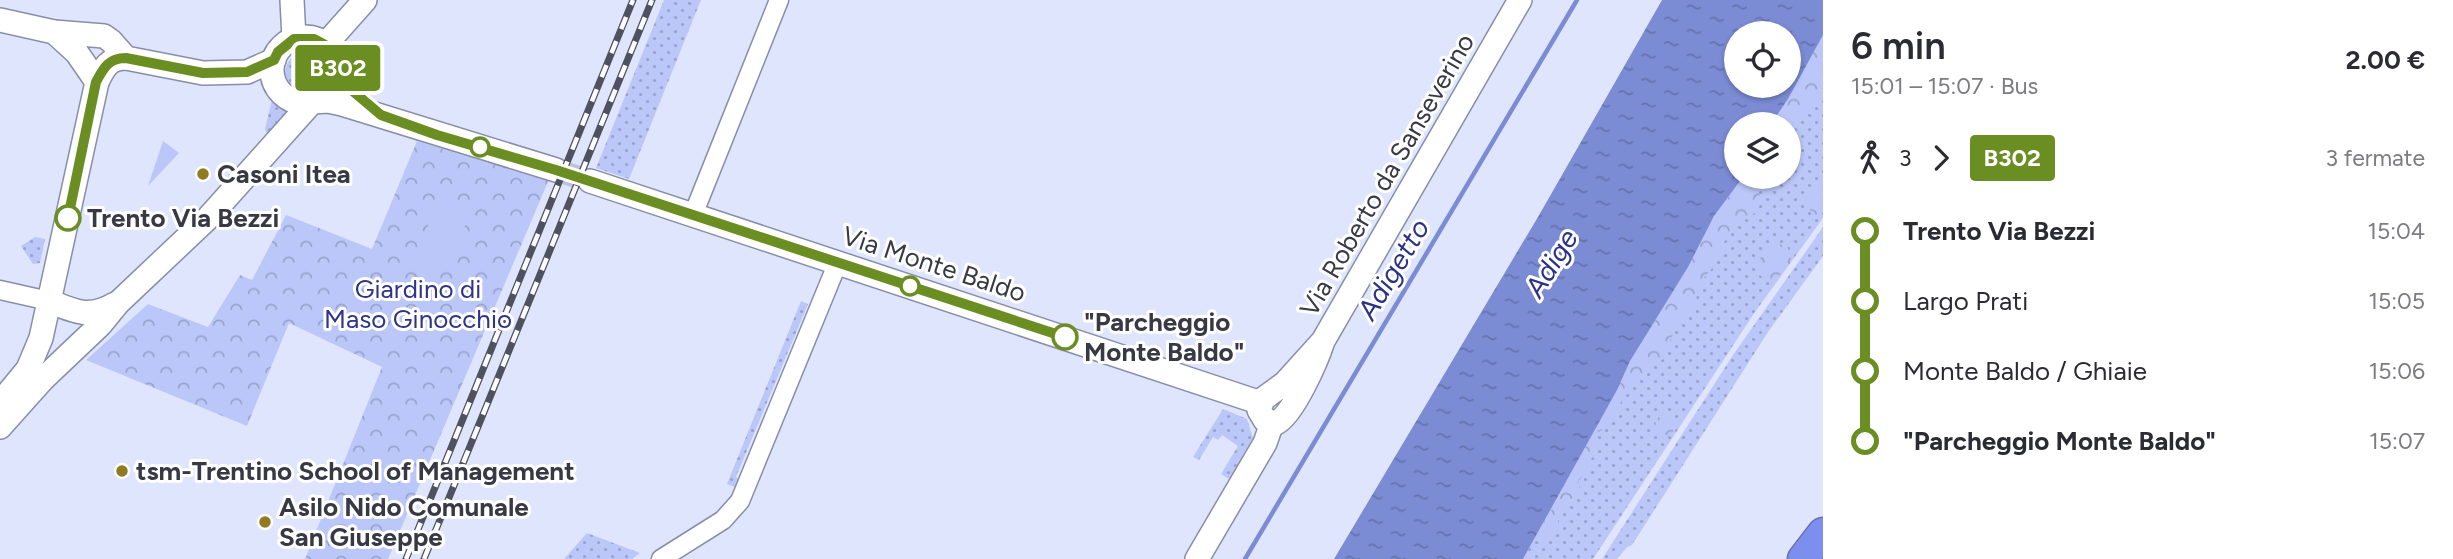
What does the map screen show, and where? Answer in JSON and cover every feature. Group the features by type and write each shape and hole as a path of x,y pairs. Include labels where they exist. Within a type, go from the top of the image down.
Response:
{"highway":[{"path":"1803,559 1823,533"},
{"path":"1818,559 1823,552"}],"street":[{"path":"292,0 294,39"},
{"path":"325,45 365,0"},
{"path":"693,215 779,0"},
{"name":"Via Roberto da Sanseverino","path":"1197,559 1280,418 1315,365 1323,341 1520,0"},
{"path":"0,20 54,32 104,36 126,58"},
{"path":"54,32 77,53 96,82"},
{"path":"381,115 342,82 335,59 325,45 314,39 294,39 278,52 274,60 273,77 281,92 296,102 335,103 381,115 437,135 556,170"},
{"path":"0,403 21,378 36,353 50,301 96,82 106,64 116,58 126,58 186,70 227,74 256,70 274,60"},
{"path":"0,427 58,364 100,325 118,303 209,217 311,103 332,89 338,75"},
{"name":"Via Monte Baldo","path":"590,181 1263,400"},
{"path":"661,559 716,525 740,502 838,262"},
{"path":"0,290 50,301 88,314 103,311 118,303"},
{"name":"Via Roberto da Sanseverino","path":"1263,400 1285,383 1323,341"},
{"path":"1263,400 1259,410 1262,417 1280,418"}],"green space":[{"path":"664,0 701,0 629,179 596,168"},
{"path":"1823,35 1823,218 1755,312 1593,559 1523,559 1617,390 1630,361 1714,216 1734,189 1801,189 1801,112 1779,112 1789,98 1801,98 1801,75"},
{"path":"1823,35 1823,87 1813,105 1801,118 1801,112 1779,112 1789,98 1801,98 1801,75"},
{"path":"306,52 321,58 327,73 321,88 306,94 291,88 285,73 291,58"},
{"path":"272,100 288,113 268,137 265,129"},
{"path":"163,141 179,153 148,186"},
{"name":"Giardino di Maso Ginocchio","path":"417,141 495,165 497,162 550,177 388,559 305,559 382,367 289,323 247,426 86,360 148,304 208,327 240,275 252,280 286,215 372,249"},
{"path":"1823,182 1823,212 1815,215 1807,207 1806,196 1817,184"},
{"path":"1734,189 1758,191 1759,206 1728,235 1713,267 1699,284 1696,300 1669,342 1666,357 1632,388 1618,407 1609,427 1598,432 1596,428 1630,361 1688,267 1714,216"},
{"path":"443,197 466,207 470,214 446,270 438,272 418,263 415,256"},
{"path":"1823,227 1823,256 1768,332 1632,545 1617,559 1602,559 1733,355"},
{"path":"35,237 45,239 40,263 33,264 21,246"},
{"path":"1778,243 1788,248 1791,259 1773,281 1764,280 1760,275 1758,260"},
{"path":"801,301 808,304 736,477 740,480 737,488 727,484"},
{"path":"1223,409 1247,419 1253,438 1229,479 1221,474 1238,446 1222,435 1218,440 1213,437 1199,460 1193,457"},
{"path":"1665,413 1674,418 1673,435 1655,431 1656,419"},
{"path":"1594,439 1598,451 1587,464 1588,471 1578,481 1580,486 1575,498 1568,500 1557,517 1559,524 1539,542 1535,540 1589,440"},
{"path":"587,533 640,553 632,559 564,559"}],"water":[{"name":"Adige","path":"1662,0 1823,0 1823,35 1801,75 1801,21 1724,21 1724,98 1789,98 1779,112 1724,112 1724,189 1734,189 1714,216 1688,267 1630,361 1617,390 1523,559 1334,559 1538,217"}],"waterway":[{"name":"Adigetto","path":"1245,559 1577,0"}],"tunnel":[{"path":"556,170 590,181"}],"railway":[{"path":"406,559 633,0"},
{"path":"424,559 652,0"}],"bus line":[{"name":"B302","path":"68,218 96,82 106,64 116,58 126,58 203,73 247,72 274,60 285,45 301,37 314,39 325,45 335,59 342,82 381,115 398,122 556,170 1065,337"}],"place":[{"name":"Casoni Itea","path":"203,174"},
{"name":"Trento Via Bezzi","path":"68,218"},
{"name":"\"Parcheggio Monte Baldo\"","path":"1065,337"},
{"name":"tsm-Trentino School of Management","path":"122,471"},
{"name":"Asilo Nido Comunale San Giuseppe","path":"265,522"}]}
